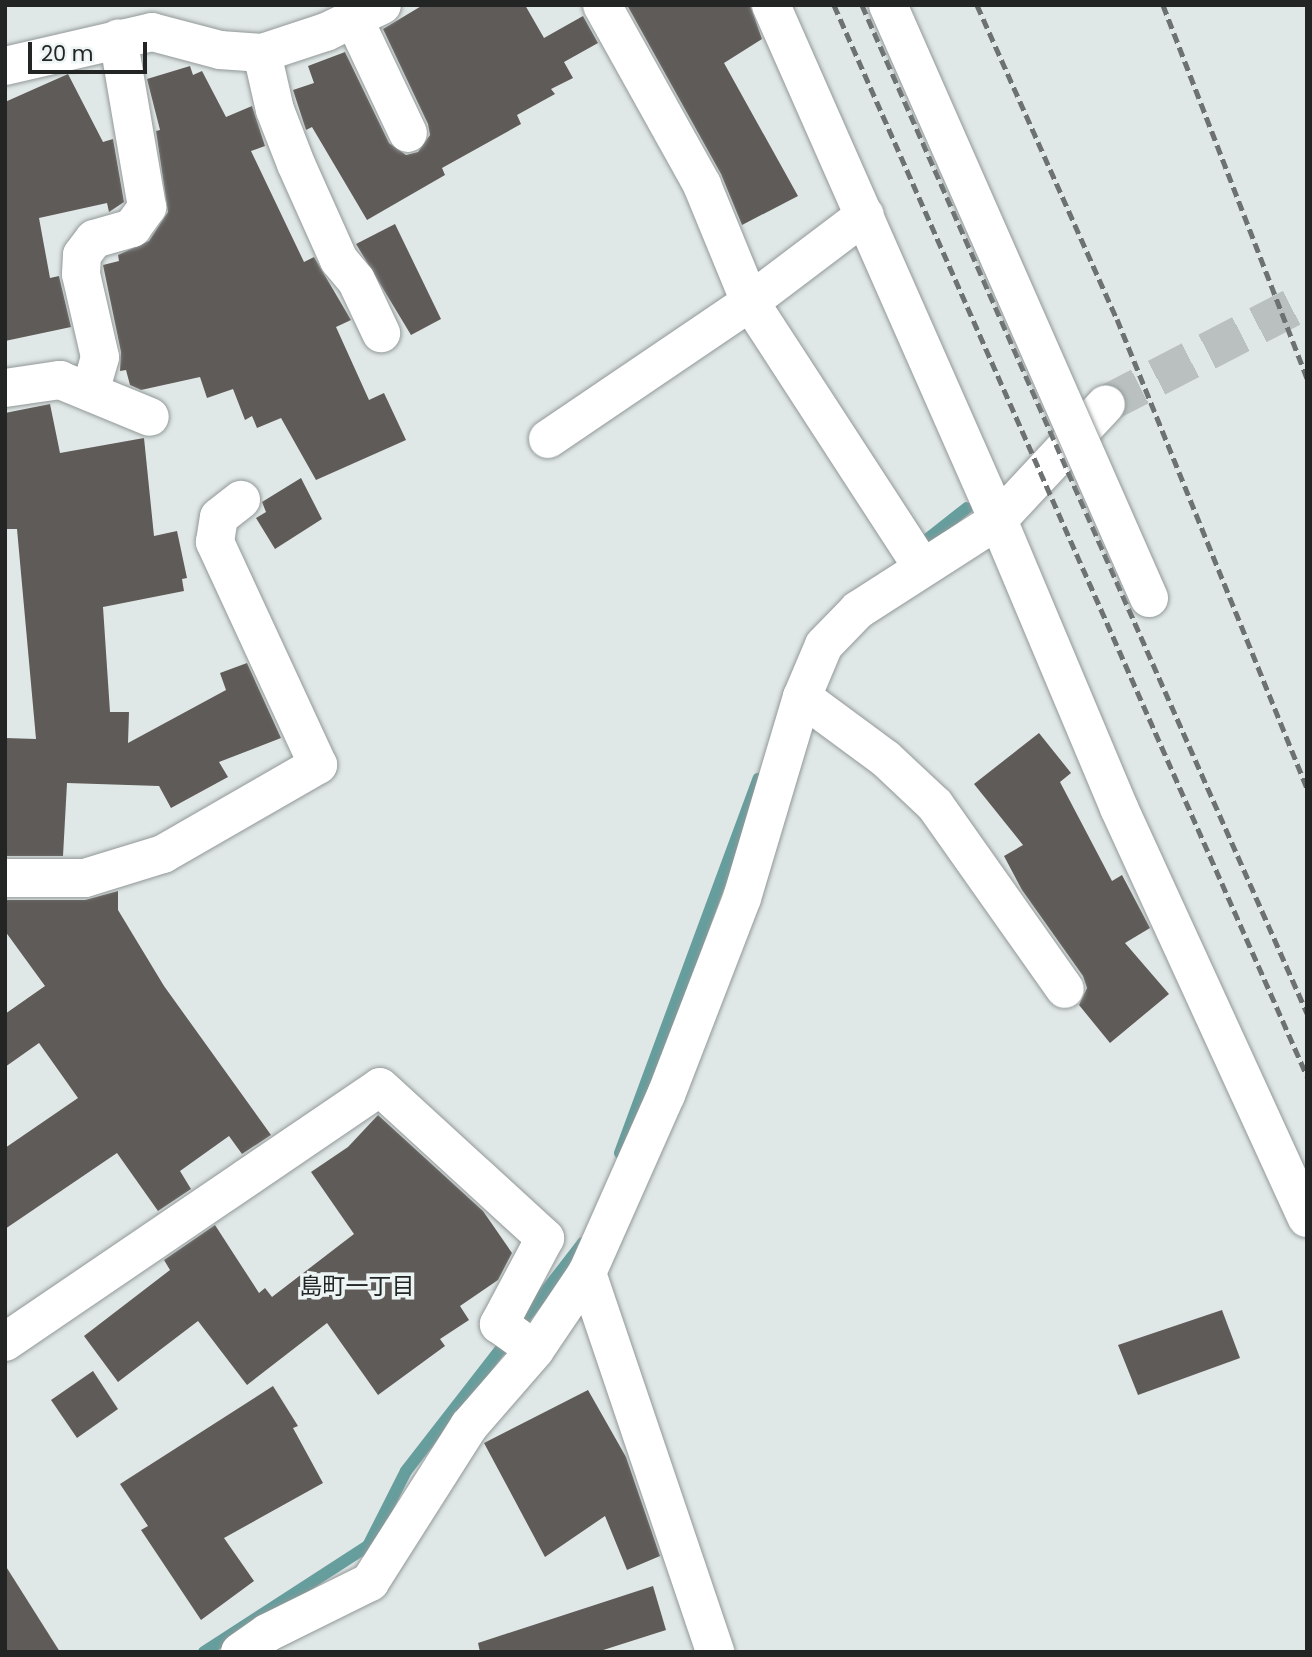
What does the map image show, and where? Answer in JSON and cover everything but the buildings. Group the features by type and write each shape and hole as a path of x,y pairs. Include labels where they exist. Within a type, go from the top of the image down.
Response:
{"street":[{"path":"602,5 702,185 750,302 915,556"},
{"path":"771,5 998,520 1119,808 1307,1218"},
{"path":"888,5 1149,598"},
{"path":"5,66 152,32 220,50 262,53 368,12 408,133"},
{"path":"90,392 100,357 80,274 82,255 94,239 132,228 147,207 118,38"},
{"path":"262,53 275,110 296,164 339,260 356,280 381,333"},
{"path":"548,439 750,302 864,215"},
{"path":"5,388 46,380 90,392 150,418"},
{"path":"240,1652 267,1633 370,1582 469,1426 535,1350 587,1273 666,1095 742,898 802,697 824,645 915,556 998,520 1106,404"},
{"path":"5,878 85,878 163,854 318,765 215,542 219,517 241,500"},
{"path":"802,697 886,759 935,805 1065,989"},
{"path":"5,1342 380,1087 545,1238 499,1324 535,1350"},
{"path":"587,1273 715,1652"}],"waterway":[{"path":"915,549 967,508"},
{"path":"620,1153 758,779"},
{"path":"204,1652 368,1546 406,1471 583,1243"}],"tunnel":[{"path":"1106,404 1307,300"}],"railway":[{"path":"834,5 1307,1076"},
{"path":"862,5 1307,1013"},
{"path":"977,5 1117,319 1307,788"},
{"path":"1163,5 1307,378"}],"district":[{"name":"島町一丁目","path":"357,1286"}]}
